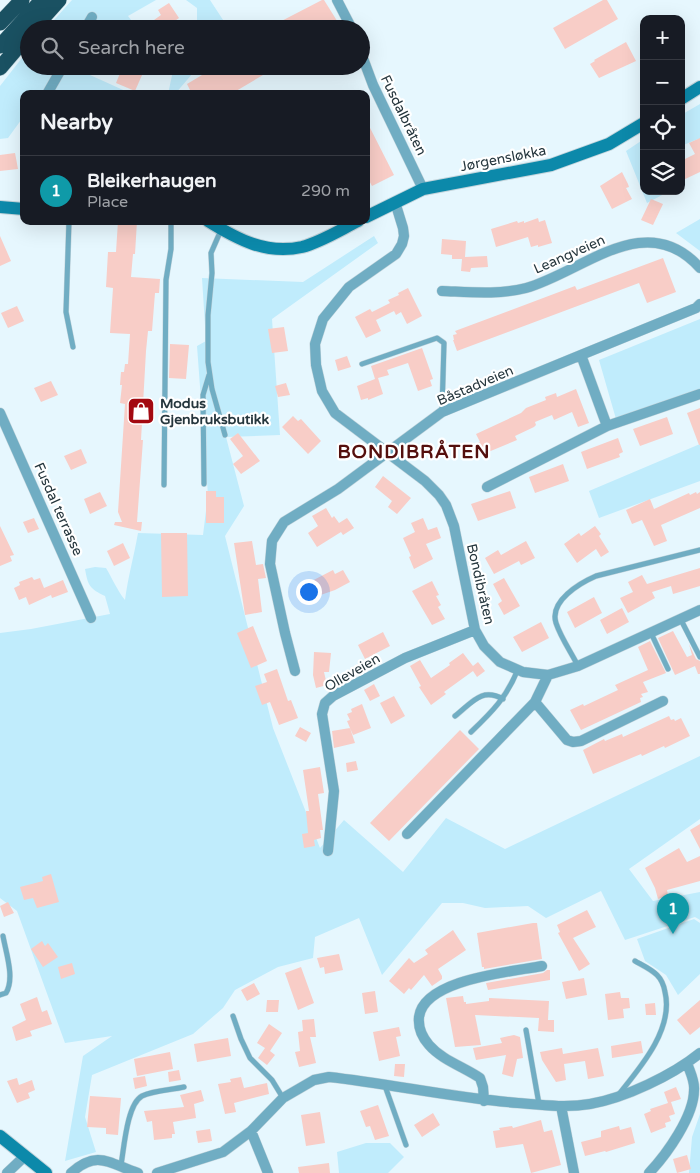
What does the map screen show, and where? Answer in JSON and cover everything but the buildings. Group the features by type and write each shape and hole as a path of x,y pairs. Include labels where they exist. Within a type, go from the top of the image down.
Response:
{"highway":[{"path":"0,23 22,0"},
{"path":"24,20 42,0"},
{"path":"41,20 59,0"},
{"path":"0,46 20,24"},
{"path":"0,68 20,45"}],"street":[{"path":"337,0 347,20"},
{"path":"49,90 58,75"},
{"name":"Fusdalbråten","path":"369,75 423,189"},
{"path":"685,96 700,87"},
{"name":"Jørgensløkka","path":"370,215 423,189 551,165 609,144 640,125"},
{"name":"Bondibråten","path":"395,202 404,236 399,249 396,254 349,287 323,319 315,344 316,365 322,391 335,413 425,481 446,505 454,526 475,630 484,646 500,662 518,670 548,675 578,666 700,610"},
{"path":"0,207 20,209"},
{"path":"214,225 247,243 266,248 282,249 302,247 349,225"},
{"name":"Leangveien","path":"442,291 497,292 528,287 621,246 639,241 657,242 674,248 693,260 700,268"},
{"name":"Båstadveien","path":"387,452 442,412 696,308 700,304"},
{"path":"581,355 607,426"},
{"path":"487,488 607,426 700,394"},
{"name":"Fusdal terrasse","path":"0,413 91,618"},
{"path":"295,671 270,564 272,541 284,522 338,489 387,452"},
{"name":"Olleveien","path":"328,851 334,791 322,714 325,703 333,696 405,658 475,630"},
{"path":"407,834 535,702 548,675"},
{"path":"535,702 567,740 573,742 663,701"},
{"path":"484,1101 480,1078 438,1054 425,1040 421,1032 420,1011 430,996 449,986 463,981 542,966"},
{"path":"157,1173 223,1152 251,1132 282,1098 314,1080 329,1077 484,1101 560,1106 591,1104 659,1079 700,1053"},
{"path":"649,1173 675,1141 692,1105 694,1090 687,1063"},
{"path":"560,1106 574,1173"},
{"path":"251,1132 268,1173"},
{"path":"0,1136 46,1173"},
{"path":"7,1173 25,1156"},
{"path":"71,1173 90,1160 104,1160 138,1173"}],"lane":[{"path":"68,225 66,312 73,347"},
{"path":"164,485 166,280 171,249 171,225"},
{"path":"222,230 210,254 212,273 208,315 209,374 225,435"},
{"path":"362,364 437,338 444,343 442,412"},
{"path":"204,484 203,395 209,374"},
{"path":"578,666 555,622 557,608 569,592 582,582 596,576 700,550"},
{"path":"680,618 700,657"},
{"path":"651,632 668,670"},
{"path":"471,732 511,687 518,670"},
{"path":"455,716 481,695 487,693 494,694 502,698"},
{"path":"0,995 6,993 10,987 9,967 3,936"},
{"path":"617,1096 647,1058 662,1029 666,1012 666,996 663,982 657,975 635,961"},
{"path":"233,1016 240,1039 250,1058 272,1080 282,1098"},
{"path":"526,1030 539,1105"},
{"path":"385,1085 406,1145"},
{"path":"120,1165 134,1104 139,1098 148,1094 184,1087"}],"shaded area":[{"path":"72,0 156,0 128,16 131,20 54,20"},
{"path":"186,0 210,0 223,20 197,20 197,8"},
{"path":"20,60 20,75 90,75 123,90 20,90 20,122 8,138 0,139 0,86"},
{"path":"172,75 191,75 178,90 169,90"},
{"path":"700,104 700,143 698,139 685,144 685,113"},
{"path":"640,142 640,186 626,151"},
{"path":"644,195 662,195 647,203"},
{"path":"700,219 700,251 676,233"},
{"path":"374,236 378,243 272,319 280,435 226,437 244,506 225,536 273,728 320,848 344,820 403,872 446,818 505,849 700,756 700,819 629,869 653,901 700,892 700,920 695,917 625,940 601,891 546,918 528,906 485,908 463,903 442,903 382,975 359,918 315,937 313,958 278,967 235,990 223,1008 193,1034 92,1075 85,1117 96,1152 65,1161 83,1056 112,1036 65,1043 17,911 0,898 0,633 110,614 105,596 90,586 85,569 95,567 106,568 125,600 138,533 203,535 208,495 197,346 206,341 202,278 303,282"},
{"path":"700,319 700,389 616,419 599,360"},
{"path":"700,444 700,481 599,518 589,491"},
{"path":"694,919 700,923 700,974 678,995 666,975 645,961 637,939"},
{"path":"700,1114 700,1173 689,1173 692,1137"},
{"path":"366,1143 390,1143 404,1157 388,1173 339,1173 337,1152"}],"place":[{"name":"Modus Gjenbruksbutikk","path":"141,411"},
{"name":"Bleikerhaugen","path":"673,934"}],"district":[{"name":"BONDIBRÅTEN","path":"414,451"}]}
